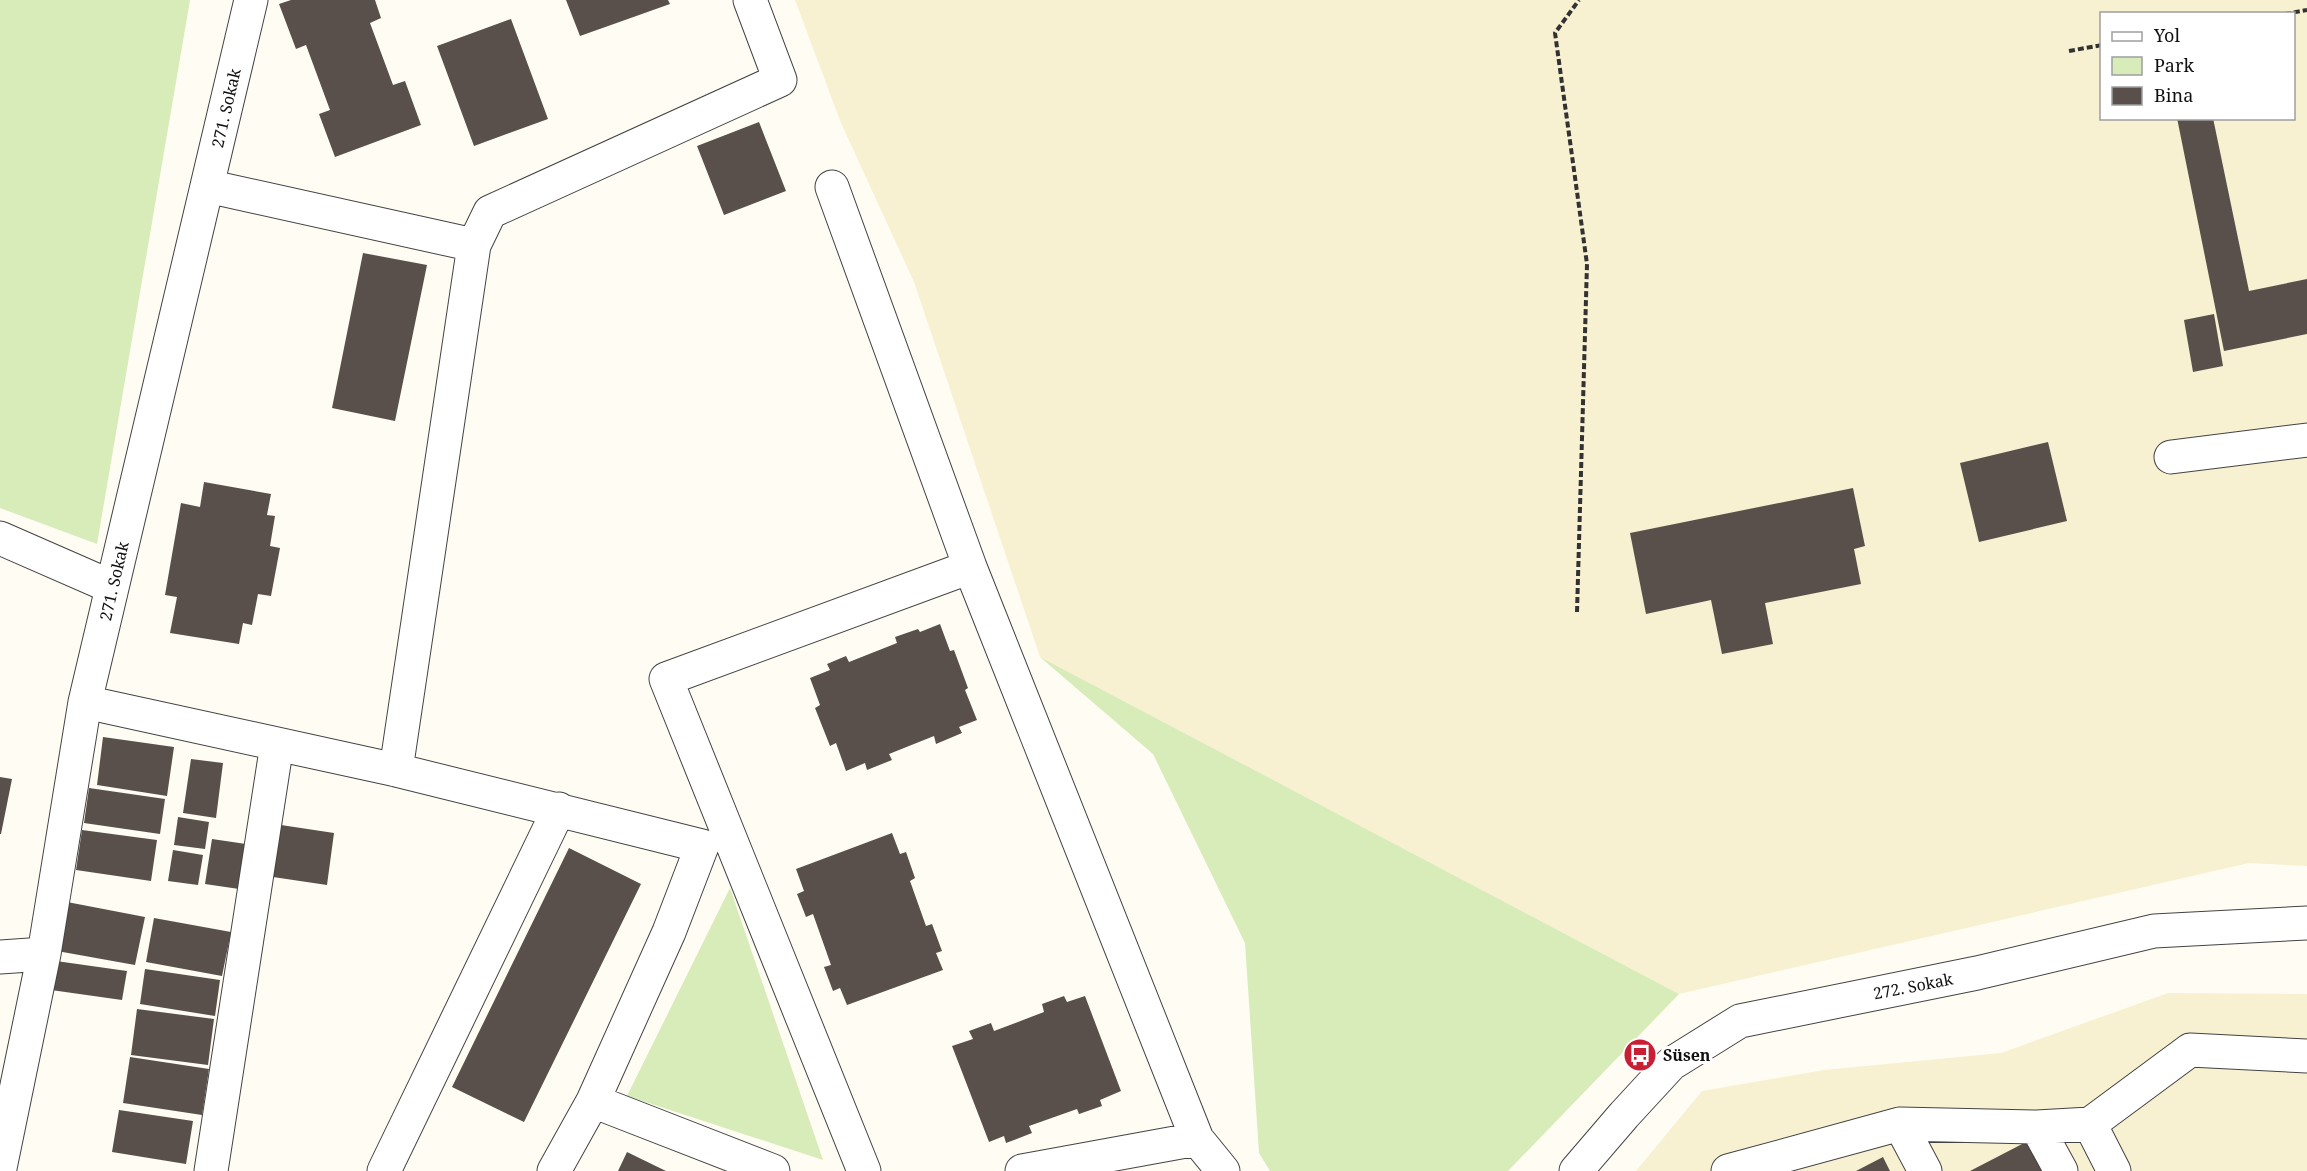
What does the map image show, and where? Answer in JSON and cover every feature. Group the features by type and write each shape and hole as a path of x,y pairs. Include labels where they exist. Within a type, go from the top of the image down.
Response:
{"street":[{"name":"271. Sokak","path":"0,1168 44,954 85,702 251,0"},
{"path":"396,770 474,245 490,212 780,80 750,0"},
{"path":"207,186 474,245"},
{"path":"832,187 970,567 1197,1139 1222,1171"},
{"path":"2171,457 2307,440"},
{"path":"0,538 112,587"},
{"path":"864,1171 716,842 666,680 970,567"},
{"path":"85,702 396,770 559,810 716,842"},
{"path":"211,1171 277,744"},
{"path":"384,1171 559,810"},
{"path":"554,1171 593,1101 669,932 716,842"},
{"name":"272. Sokak","path":"1576,1171 1624,1114 1671,1064 1740,1021 1977,973 2154,931 2307,923"},
{"path":"0,957 44,954"},
{"path":"1728,1171 1771,1165 1900,1124 2037,1127 2090,1124 2190,1050 2307,1056"},
{"path":"593,1101 773,1171"},
{"path":"1900,1124 1925,1171"},
{"path":"2090,1124 2114,1171"},
{"path":"2037,1127 2061,1171"},
{"path":"1022,1171 1197,1139"}],"path":[{"path":"1577,612 1587,264 1555,33 1579,0"},
{"path":"2068,51 2100,45"}],"shaded area":[{"path":"795,0 2307,0 2307,866 2249,863 1679,994 1040,657 914,282 841,123"},
{"path":"2168,993 2307,994 2307,1171 1636,1171 1702,1091 1824,1070 2001,1053"}],"green space":[{"path":"0,0 190,0 97,544 0,508"},
{"path":"1040,657 1679,994 1508,1171 1270,1171 1259,1153 1245,943 1153,754"},
{"path":"730,888 823,1160 627,1096"}],"building":[{"path":"291,0 375,0 381,18 370,23 393,85 405,81 421,125 335,157 319,114 330,110 306,45 296,49 279,4"},
{"path":"566,0 668,0 670,4 580,36"},
{"path":"511,19 548,119 474,146 437,46"},
{"path":"2177,120 2213,120 2249,291 2307,279 2307,334 2224,351"},
{"path":"759,122 786,191 724,215 697,146"},
{"path":"363,253 427,265 395,421 332,408"},
{"path":"2214,314 2223,366 2193,372 2184,320"},
{"path":"2048,442 2067,521 1979,542 1960,463"},
{"path":"204,482 271,494 267,515 275,516 270,546 280,548 271,596 258,594 252,625 243,623 239,644 170,633 177,597 165,595 181,503 200,507"},
{"path":"1853,488 1865,546 1854,549 1861,584 1765,603 1773,644 1722,654 1711,600 1646,614 1630,533"},
{"path":"940,624 950,651 954,650 968,688 965,690 977,720 959,727 962,733 936,744 934,736 889,754 892,760 867,770 865,763 846,771 836,743 830,746 815,708 820,705 810,678 830,670 827,664 846,656 849,662 897,643 895,637 918,629 920,632"},
{"path":"103,737 174,747 167,796 97,785"},
{"path":"191,759 223,763 216,818 183,813"},
{"path":"0,777 12,779 1,834 0,834"},
{"path":"89,788 165,799 160,834 84,823"},
{"path":"178,817 209,822 205,849 174,845"},
{"path":"281,825 334,833 327,885 273,877"},
{"path":"82,830 157,840 151,881 76,870"},
{"path":"892,833 900,854 906,852 915,878 910,881 926,926 932,924 942,951 936,953 943,970 847,1005 840,988 833,991 824,967 831,965 813,914 806,917 797,894 804,891 796,869"},
{"path":"212,839 246,844 239,889 205,884"},
{"path":"569,848 641,884 524,1122 452,1087"},
{"path":"173,850 203,855 198,885 168,881"},
{"path":"67,902 145,917 135,965 57,951"},
{"path":"154,918 231,932 222,976 146,962"},
{"path":"56,961 127,971 122,1000 51,990"},
{"path":"145,969 220,980 215,1016 140,1004"},
{"path":"1064,996 1067,1002 1085,996 1121,1091 1100,1100 1102,1106 1079,1114 1077,1109 1029,1126 1032,1133 1006,1143 1004,1136 989,1142 952,1046 973,1039 969,1031 991,1023 994,1031 1044,1012 1042,1004"},
{"path":"137,1009 214,1019 208,1065 131,1055"},
{"path":"130,1057 209,1069 202,1115 123,1103"},
{"path":"119,1110 193,1121 186,1164 112,1152"},
{"path":"2028,1141 2043,1171 1970,1171"},
{"path":"627,1152 666,1171 618,1171"},
{"path":"1883,1157 1890,1171 1856,1171"}],"place":[{"name":"Süsen","path":"1640,1055"}]}
